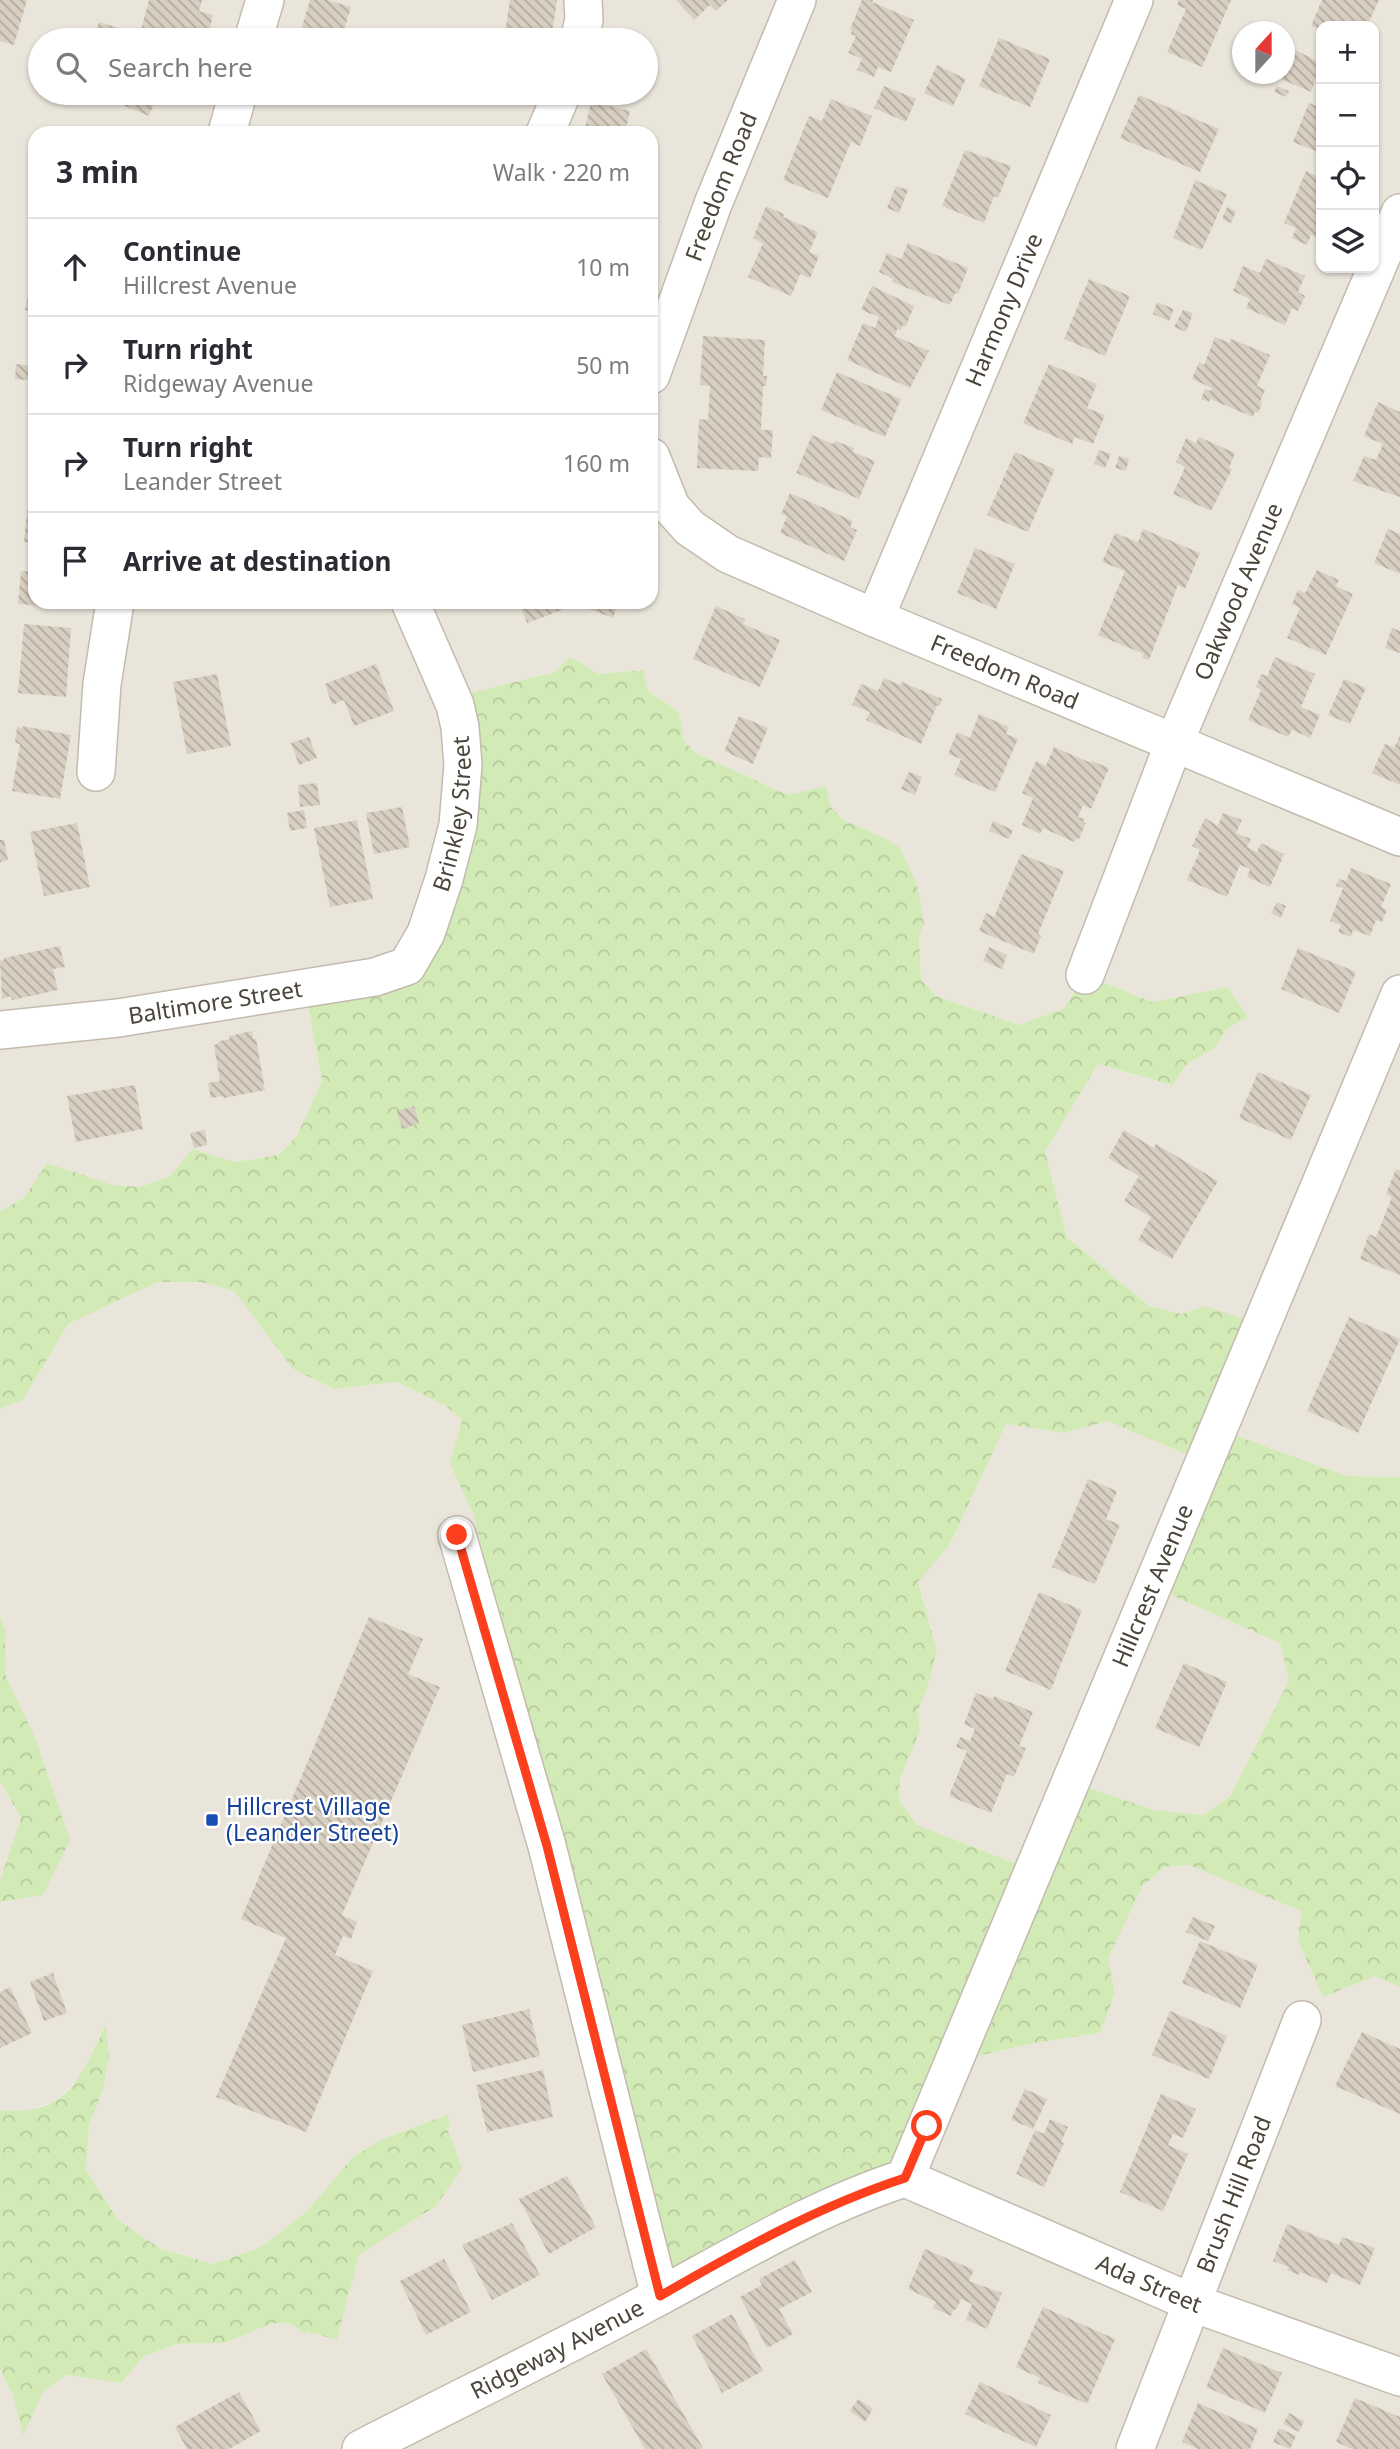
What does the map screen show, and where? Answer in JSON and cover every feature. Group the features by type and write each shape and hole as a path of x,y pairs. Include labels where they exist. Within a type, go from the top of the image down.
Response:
{"street":[{"path":"257,28 265,0"},
{"path":"582,28 583,0"},
{"name":"Freedom Road","path":"658,356 713,204 797,0"},
{"name":"Harmony Drive","path":"875,618 1134,0"},
{"path":"229,126 235,105"},
{"path":"548,126 557,105"},
{"name":"Oakwood Avenue","path":"1085,975 1174,743 1400,213"},
{"name":"Freedom Road","path":"658,474 671,507 690,528 728,554 1400,837"},
{"path":"96,772 102,684 114,609"},
{"name":"Brinkley Street","path":"413,609 455,705 463,765 458,825 426,933 417,948"},
{"name":"Baltimore Street","path":"0,1030 118,1018 375,977 407,966 417,948"},
{"name":"Hillcrest Avenue","path":"905,2178 1400,994"},
{"path":"457,1535 547,1846 660,2296"},
{"name":"Brush Hill Road","path":"1135,2449 1302,2020"},
{"name":"Ridgeway Avenue","path":"361,2449 660,2296 730,2256 862,2192 905,2178"},
{"name":"Ada Street","path":"905,2178 1194,2303 1400,2377"}],"shaded area":[{"path":"0,0 1400,0 1400,1477 1347,1476 1229,1433 1205,1306 1182,1314 1149,1306 1067,1237 1045,1150 1098,1064 1172,1085 1188,1063 1214,1049 1227,1029 1248,1017 1227,987 1152,1002 1085,975 1064,1008 1019,1025 936,996 921,979 919,935 900,848 887,839 843,820 831,807 826,787 788,795 696,753 684,741 679,712 648,691 643,670 599,674 570,657 555,672 450,698 464,761 422,942 306,995 322,1081 297,1136 277,1155 235,1162 192,1149 170,1176 140,1187 114,1185 47,1163 24,1198 0,1211"},
{"path":"158,1282 201,1282 234,1291 293,1369 334,1389 397,1382 446,1406 463,1421 450,1464 474,1516 960,2060 1035,2043 1100,2033 1115,1993 1108,1959 1142,1887 1165,1867 1189,1864 1301,1911 1298,1940 1400,1987 1400,2449 0,2449 0,2370 13,2395 23,2434 43,2392 66,2375 121,2383 144,2356 177,2344 224,2343 272,2323 292,2324 306,2334 306,2331 336,2339 359,2255 436,2206 447,2114 383,2139 354,2156 307,2211 263,2246 213,2264 161,2249 118,2220 86,2170 89,2126 103,2089 105,2024 84,2072 57,2101 20,2113 0,2110 0,1902 43,1895 34,1735 5,1674 5,1629 0,1617 0,1409 23,1400 68,1324"},
{"path":"1107,1421 1210,1464 1164,1592 1280,1643 1289,1681 1230,1796 1204,1815 1154,1810 1078,1784 1036,1871 917,1825 899,1800 900,1779 920,1731 918,1710 927,1689 937,1651 918,1581 950,1544 1006,1424 1065,1433"},
{"path":"0,1781 21,1818 0,1880"}],"green space":[{"path":"570,657 599,674 643,670 648,691 679,712 684,741 696,753 788,795 826,786 831,807 843,820 887,839 900,848 917,885 924,924 919,935 921,979 936,996 1019,1025 1064,1008 1085,975 1152,1002 1227,987 1248,1017 1227,1029 1214,1049 1188,1063 1172,1085 1098,1064 1045,1151 1067,1237 1149,1306 1182,1314 1205,1306 1264,1326 1229,1433 1347,1476 1400,1477 1400,1987 1375,1976 1323,1997 1298,1940 1301,1911 1189,1865 1165,1867 1142,1887 1108,1959 1115,1993 1100,2033 1035,2043 960,2060 909,2175 663,2277 539,1791 474,1516 450,1464 462,1420 446,1406 397,1382 334,1389 293,1369 234,1291 201,1282 158,1282 68,1324 23,1400 0,1409 0,1211 24,1198 47,1163 114,1185 140,1187 170,1176 192,1149 235,1162 278,1155 297,1136 322,1081 306,995 407,964 435,909 450,698 555,672","holes":["1107,1421 1210,1464 1164,1592 1280,1643 1289,1681 1230,1796 1204,1815 1154,1810 1078,1784 1035,1871 917,1825 899,1800 900,1779 920,1731 918,1710 927,1689 937,1651 918,1582 950,1544 1006,1424 1065,1433"]},
{"path":"0,1617 5,1629 5,1674 34,1735 70,1840 43,1895 0,1902 0,1880 21,1818 0,1781"},
{"path":"106,2023 109,2055 103,2089 89,2126 86,2170 118,2220 161,2249 213,2264 263,2246 307,2211 354,2156 383,2139 448,2114 450,2126 447,2128 462,2168 436,2206 359,2255 337,2340 306,2331 306,2335 292,2324 273,2323 224,2343 177,2344 144,2356 121,2383 66,2375 43,2392 23,2436 13,2395 0,2370 0,2110 42,2107 57,2100 80,2076"}],"building":[{"path":"0,0 27,0 14,45 0,41"},
{"path":"149,0 202,0 199,11 213,15 210,28 141,28"},
{"path":"310,0 327,0 351,7 345,28 302,28"},
{"path":"510,0 557,0 553,28 506,28"},
{"path":"676,0 728,0 716,11 710,5 694,20"},
{"path":"862,0 873,0 872,2 914,20 891,72 878,67 874,77 857,70 862,59 848,53 856,36 851,34 850,29"},
{"path":"1179,0 1231,0 1202,67 1167,52 1186,9 1177,5"},
{"path":"1322,0 1379,0 1369,21 1316,21 1316,28 1311,26"},
{"path":"99,22 118,28 97,28"},
{"path":"999,38 1050,59 1030,107 979,86"},
{"path":"1295,50 1316,60 1316,78 1311,92 1293,84 1295,84"},
{"path":"937,65 966,79 953,106 924,93"},
{"path":"884,86 916,99 906,122 874,108"},
{"path":"1277,86 1289,91 1286,97 1274,92"},
{"path":"1139,95 1219,129 1200,172 1120,138"},
{"path":"831,99 872,116 860,146 851,142 828,198 783,180 809,116 822,121"},
{"path":"1309,103 1316,106 1316,151 1293,142"},
{"path":"123,105 153,105 149,116"},
{"path":"590,105 630,111 627,126 586,126"},
{"path":"965,150 1011,166 998,198 994,196 984,223 942,206"},
{"path":"1306,171 1316,176 1316,238 1311,235 1307,245 1292,238 1296,228 1284,223"},
{"path":"1195,180 1227,194 1202,250 1173,238"},
{"path":"896,186 908,190 899,213 887,208"},
{"path":"766,206 784,214 783,217 818,232 809,252 819,256 810,278 800,274 791,296 748,277 763,243 753,238"},
{"path":"1227,207 1236,211 1231,223 1222,219"},
{"path":"908,243 968,268 958,294 955,293 950,305 892,282 893,279 879,272 887,253 901,259"},
{"path":"1266,259 1305,276 1298,292 1305,296 1298,311 1292,308 1285,325 1246,308 1250,299 1233,291 1243,266 1260,273"},
{"path":"1089,279 1130,296 1105,356 1064,339"},
{"path":"872,286 914,306 906,326 903,325 901,330 897,329 895,336 929,351 910,388 847,360 863,323 875,328 879,317 861,310"},
{"path":"1157,302 1174,309 1169,321 1153,314"},
{"path":"1183,310 1193,313 1186,332 1174,327"},
{"path":"703,336 765,340 763,376 767,376 766,386 763,386 761,430 773,430 771,458 759,457 758,471 697,468 699,419 708,420 710,386 700,385"},
{"path":"1215,337 1230,343 1231,339 1270,355 1257,386 1265,390 1260,402 1262,403 1253,417 1210,399 1209,402 1201,399 1205,389 1210,391 1212,388 1192,379 1199,362 1204,365"},
{"path":"16,364 28,365 28,380 15,379"},
{"path":"1049,364 1097,384 1087,408 1105,415 1093,444 1075,437 1072,444 1023,423"},
{"path":"837,372 901,399 885,437 821,410"},
{"path":"1378,402 1400,412 1400,497 1353,481 1364,456 1376,460 1383,444 1364,436"},
{"path":"812,435 833,444 835,441 854,448 853,452 875,461 859,499 796,473"},
{"path":"1199,437 1235,453 1229,468 1232,469 1211,511 1173,494 1185,467 1176,462 1186,438 1196,443"},
{"path":"1099,450 1111,454 1105,468 1094,464"},
{"path":"1015,452 1055,469 1028,532 987,515"},
{"path":"1119,456 1129,459 1126,471 1115,468"},
{"path":"790,493 853,521 850,527 857,530 844,561 780,533 787,516 781,514"},
{"path":"28,506 28,542 24,542"},
{"path":"1143,529 1200,553 1185,589 1178,585 1149,660 1142,658 1144,654 1098,635 1125,571 1102,562 1115,533 1138,542"},
{"path":"1388,529 1400,534 1400,574 1374,563"},
{"path":"975,548 1015,564 996,609 957,593"},
{"path":"1317,570 1339,580 1336,586 1353,594 1326,655 1287,638 1300,608 1292,604 1298,590 1305,593"},
{"path":"21,571 28,572 28,605 18,604"},
{"path":"716,606 745,619 743,624 780,640 760,687 693,659"},
{"path":"522,609 562,609 562,610 527,623"},
{"path":"589,609 616,609 613,618"},
{"path":"24,624 71,628 66,697 18,693"},
{"path":"1392,628 1400,631 1400,653 1385,648"},
{"path":"1275,657 1315,674 1301,707 1320,715 1310,738 1292,730 1288,737 1248,720 1261,690 1256,687 1261,674 1267,676"},
{"path":"376,664 394,711 354,726 344,700 332,705 325,684"},
{"path":"217,674 231,746 187,754 173,682"},
{"path":"884,678 900,685 902,682 942,699 921,744 866,720 870,712 852,705 861,684 878,691"},
{"path":"1344,679 1366,688 1350,724 1328,715"},
{"path":"979,714 1009,727 1006,734 1018,739 995,792 954,775 961,759 948,754 957,732 970,738"},
{"path":"739,716 768,728 753,764 724,751"},
{"path":"17,727 71,735 60,799 12,791 20,744 15,743"},
{"path":"1400,736 1400,785 1372,773 1385,744 1394,748"},
{"path":"309,737 317,758 299,765 291,743"},
{"path":"1054,747 1109,768 1091,809 1083,805 1078,817 1086,823 1079,839 1074,842 1043,828 1040,834 1022,825 1033,798 1022,793 1036,761 1046,766"},
{"path":"909,772 922,777 915,795 901,789"},
{"path":"317,783 320,805 300,807 298,785"},
{"path":"402,807 410,847 374,854 366,813"},
{"path":"304,810 307,828 290,831 287,813"},
{"path":"1223,813 1242,820 1236,833 1251,839 1247,847 1257,852 1261,843 1284,854 1270,887 1247,877 1250,869 1240,865 1227,897 1187,880 1200,850 1192,846 1205,818 1218,826"},
{"path":"357,820 373,899 330,907 314,828"},
{"path":"993,821 1013,830 1009,839 989,831"},
{"path":"77,823 90,887 44,896 30,832"},
{"path":"0,840 4,840 8,860 0,862"},
{"path":"1021,854 1064,871 1038,934 1041,936 1034,954 979,931 986,913 994,917"},
{"path":"1351,868 1391,884 1381,907 1387,910 1382,922 1376,920 1370,936 1353,930 1351,937 1338,932 1341,925 1330,921 1343,888 1336,886 1339,879 1346,881"},
{"path":"1277,902 1286,906 1281,918 1271,913"},
{"path":"60,946 65,967 53,969 58,990 12,1000 11,996 2,999 0,961"},
{"path":"989,947 1007,955 1002,969 983,961"},
{"path":"1298,948 1356,972 1339,1013 1281,989"},
{"path":"252,1031 253,1039 256,1039 265,1090 211,1098 208,1083 220,1081 214,1046 220,1041 230,1039 229,1036"},
{"path":"1258,1072 1311,1095 1291,1140 1239,1118"},
{"path":"135,1085 143,1129 76,1142 67,1096"},
{"path":"414,1106 419,1123 402,1129 397,1111"},
{"path":"205,1130 207,1145 194,1148 190,1133"},
{"path":"1124,1130 1154,1148 1156,1144 1218,1181 1172,1259 1138,1240 1151,1217 1124,1201 1139,1176 1108,1158"},
{"path":"1396,1169 1400,1171 1400,1275 1360,1259 1369,1234 1376,1237 1392,1197 1386,1194"},
{"path":"1349,1317 1400,1339 1358,1433 1307,1411"},
{"path":"1088,1479 1117,1491 1106,1519 1120,1525 1095,1584 1052,1567"},
{"path":"1039,1592 1082,1610 1051,1690 1005,1671"},
{"path":"369,1617 423,1639 408,1674 440,1687 342,1915 357,1922 351,1939 343,1936 335,1955 373,1971 306,2132 216,2097 286,1938 241,1919"},
{"path":"1184,1663 1227,1682 1199,1747 1155,1728"},
{"path":"976,1693 993,1699 994,1696 1033,1712 1019,1746 1026,1748 1014,1777 1007,1774 991,1813 949,1796 967,1751 956,1747 960,1737 970,1741 975,1729 964,1724"},
{"path":"1193,1917 1215,1926 1208,1941 1186,1932"},
{"path":"1200,1941 1258,1965 1240,2008 1182,1983"},
{"path":"53,1973 67,2013 44,2021 30,1982"},
{"path":"10,1987 32,2033 0,2048 0,1992"},
{"path":"529,2009 540,2056 473,2072 462,2025"},
{"path":"1170,2011 1227,2036 1209,2079 1152,2055"},
{"path":"1362,2032 1400,2049 1400,2114 1335,2086"},
{"path":"543,2070 553,2117 487,2132 476,2085"},
{"path":"1025,2089 1047,2099 1033,2129 1011,2120"},
{"path":"1161,2094 1196,2109 1183,2138 1173,2134 1168,2145 1188,2154 1163,2211 1120,2192"},
{"path":"1050,2119 1068,2127 1061,2142 1064,2143 1044,2187 1016,2174 1035,2130 1044,2134"},
{"path":"567,2176 596,2227 549,2254 519,2199"},
{"path":"512,2223 540,2275 492,2300 462,2245"},
{"path":"1287,2224 1339,2245 1342,2237 1375,2248 1360,2285 1331,2273 1327,2283 1300,2272 1299,2275 1287,2270 1289,2267 1273,2261"},
{"path":"925,2249 974,2270 969,2281 1002,2293 987,2329 966,2320 972,2304 961,2299 951,2316 933,2308 936,2302 908,2289"},
{"path":"444,2259 471,2312 426,2335 400,2281"},
{"path":"795,2260 812,2292 779,2309 793,2334 767,2348 740,2297 762,2285 759,2279"},
{"path":"1043,2307 1115,2339 1087,2404 1038,2383 1040,2378 1016,2367"},
{"path":"732,2314 763,2371 722,2393 692,2336"},
{"path":"1223,2348 1282,2373 1265,2413 1206,2387"},
{"path":"646,2349 703,2448 645,2449 602,2374"},
{"path":"980,2382 1051,2415 1036,2447 965,2414"},
{"path":"239,2392 261,2431 229,2449 187,2449 175,2427"},
{"path":"1355,2398 1400,2417 1400,2449 1352,2449 1336,2442"},
{"path":"858,2399 873,2409 865,2422 850,2411"},
{"path":"1198,2403 1258,2429 1250,2449 1199,2449 1182,2442"},
{"path":"1289,2413 1304,2421 1299,2432 1283,2424"},
{"path":"1279,2428 1296,2436 1290,2449 1273,2442"}],"place":[{"name":"Hillcrest Village (Leander Street)","path":"212,1820"}],"route":[{"path":"457,1535 547,1846 603,2060 660,2296 730,2256 862,2192 905,2178 927,2126"}]}
